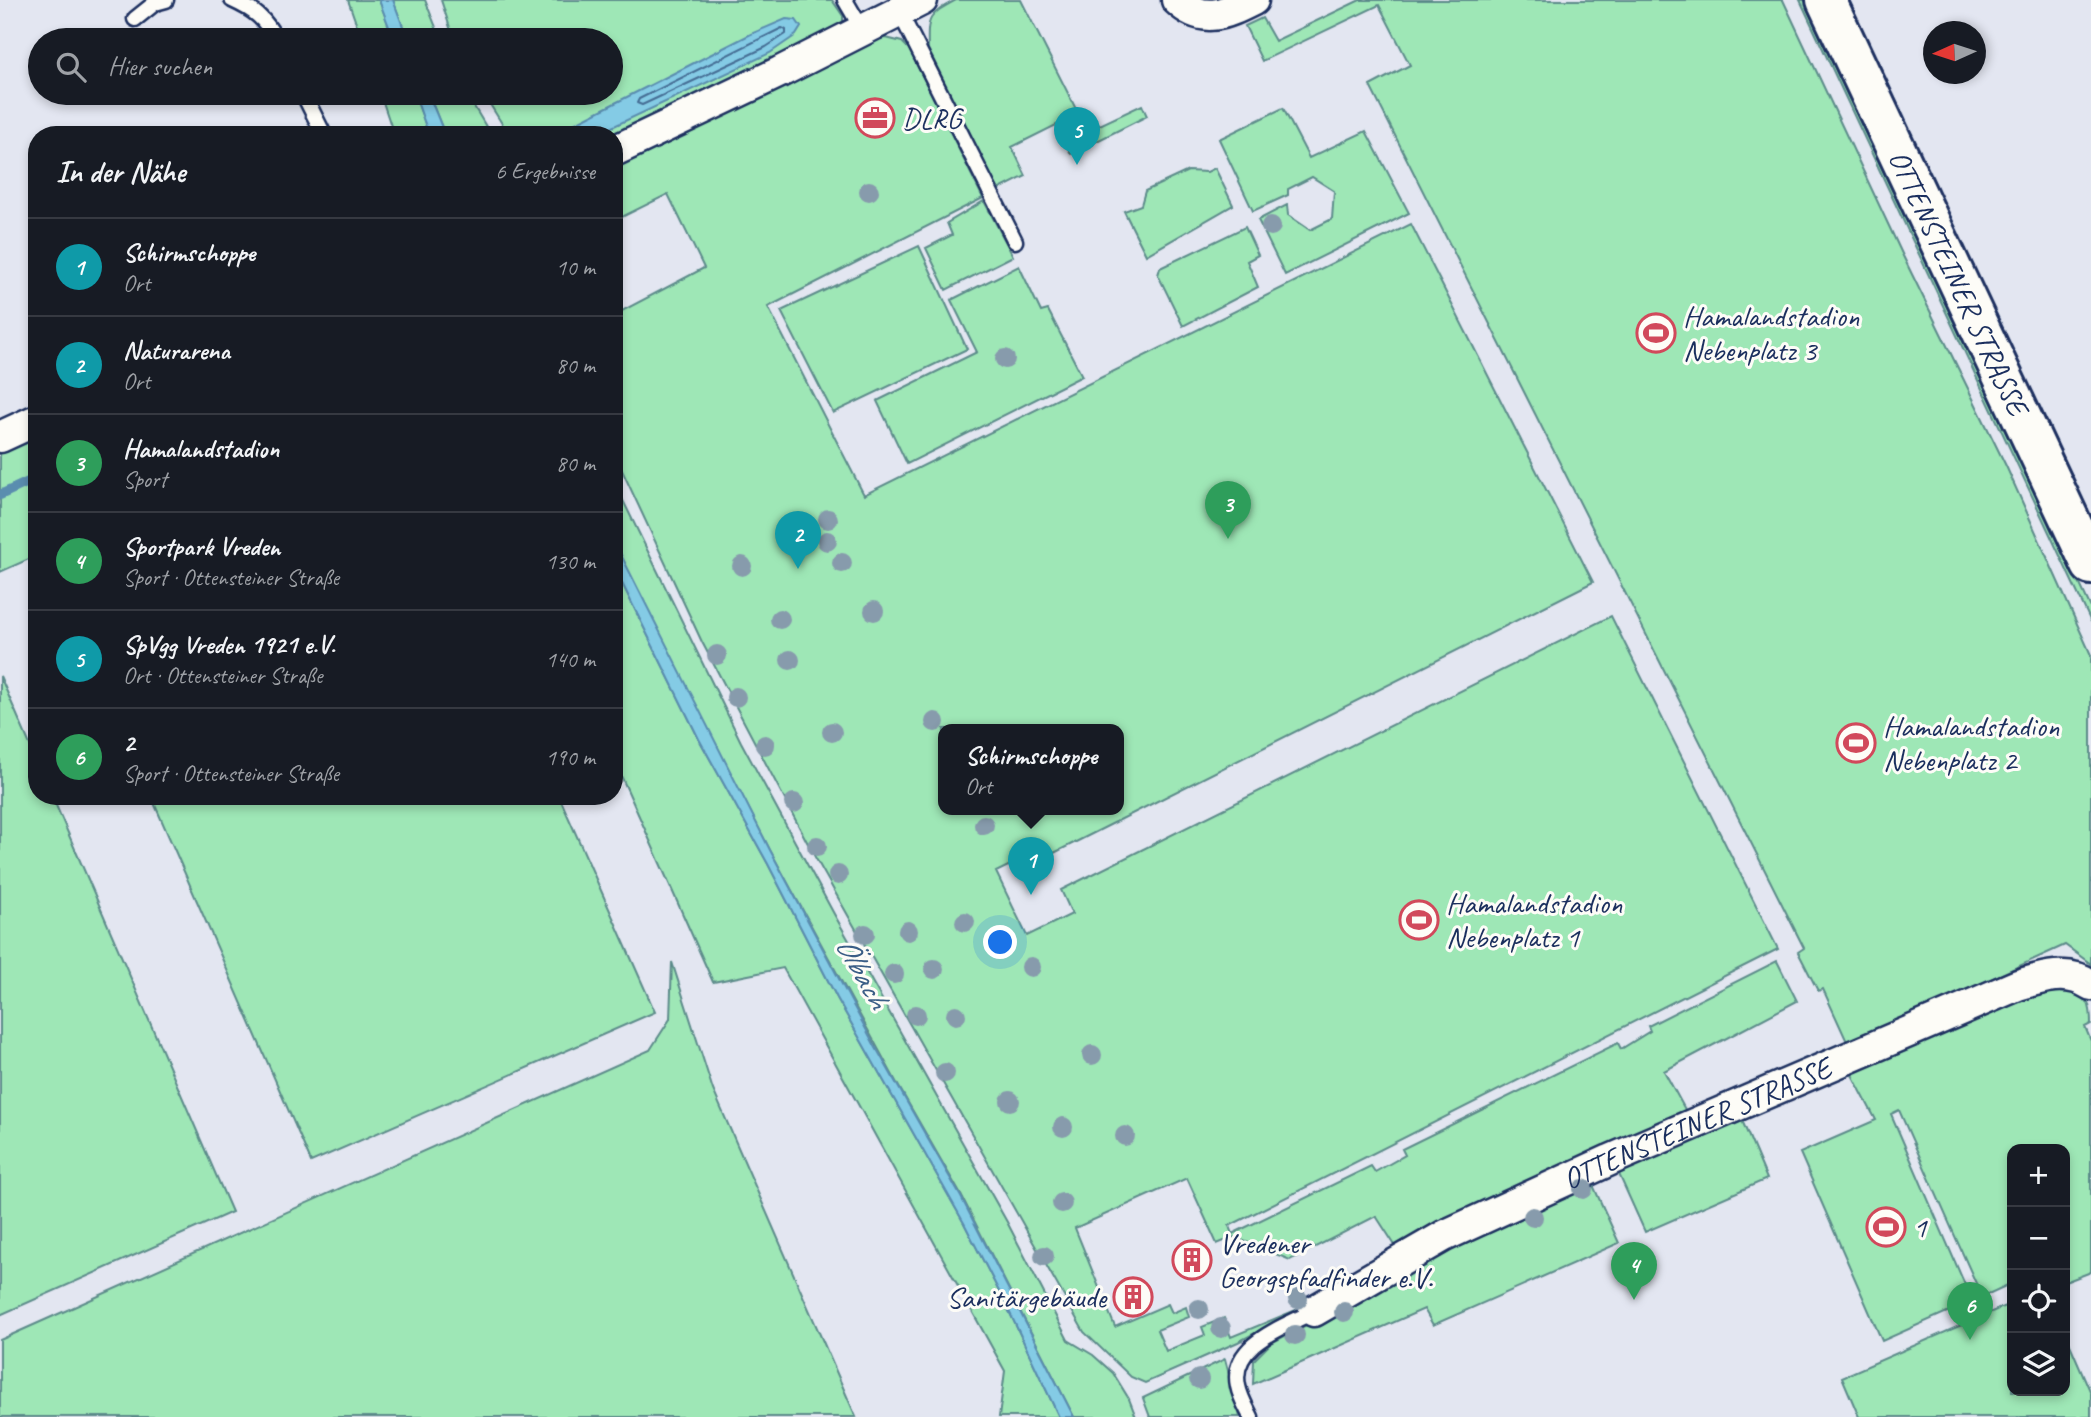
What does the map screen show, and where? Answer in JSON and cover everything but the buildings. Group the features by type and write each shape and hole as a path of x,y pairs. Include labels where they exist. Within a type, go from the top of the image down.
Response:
{"main road":[{"name":"OTTENSTEINER STRASSE","path":"1826,0 2091,565"}],"street":[{"path":"1177,0 1198,13 1219,16 1253,0"},
{"path":"623,147 910,6"},
{"path":"0,437 28,424"},
{"name":"OTTENSTEINER STRASSE","path":"1314,1311 1444,1236 1610,1160 2018,985 2047,976 2069,975 2091,985"}],"lane":[{"path":"135,19 155,3 166,0"},
{"path":"232,0 253,9 270,28"},
{"path":"845,0 862,29"},
{"path":"910,6 1014,241"},
{"path":"309,105 320,126"},
{"path":"1251,1417 1238,1385 1237,1368 1243,1355 1255,1344 1314,1311"}],"green space":[{"path":"348,0 379,0 390,28 358,28"},
{"path":"393,0 425,0 436,28 404,28"},
{"path":"441,0 832,0 843,16 843,28 623,131 623,126 503,126 490,105 623,105 623,28 450,28"},
{"path":"956,0 1021,0 1087,131 1142,105 1147,116 1071,154 1056,125 1012,147 1026,176 998,190 928,49 931,18"},
{"path":"1360,0 1783,0 1903,256 2006,466 2091,655 2091,964 2065,945 1848,1044 1823,989 1818,991 1798,952 1804,948 1370,86 1410,65 1379,5 1262,61 1245,26 1262,18 1275,41"},
{"path":"1800,0 1807,0 2091,608 2091,622"},
{"path":"886,38 902,42 909,49 983,198 768,307 864,495 1411,224 1593,582 1044,858 1041,850 996,872 1027,936 1072,914 1061,890 1611,616 1778,949 1229,1226 1232,1234 1371,1166 1375,1172 1405,1155 1402,1149 1618,1043 1621,1049 1650,1031 1648,1026 1777,961 1797,1001 1664,1071 1688,1115 1398,1250 1376,1216 1290,1260 1234,1237 1217,1244 1187,1178 1075,1228 1115,1327 1168,1304 1172,1313 1186,1307 1189,1317 1157,1330 1166,1351 1205,1335 1202,1327 1224,1318 1231,1337 1308,1305 1238,1342 1145,1383 1131,1377 1084,1332 815,857 702,642 623,472 623,310 704,268 668,194 623,216 623,156 870,40"},
{"path":"384,105 418,105 426,126 391,126"},
{"path":"433,105 473,105 486,126 441,126"},
{"path":"1283,108 1309,158 1366,131 1409,213 1285,275 1258,220 1287,205 1288,215 1310,230 1332,219 1334,191 1312,177 1288,189 1288,195 1253,211 1219,139"},
{"path":"1215,168 1233,205 1146,255 1124,211 1141,205 1145,191 1188,171 1207,172"},
{"path":"984,201 1013,256 946,290 926,248 952,235 947,223"},
{"path":"1245,227 1258,255 1247,261 1258,287 1183,326 1158,275 1160,268"},
{"path":"919,246 967,349 833,413 781,311"},
{"path":"1019,266 1041,312 1048,310 1082,376 907,464 877,401 977,352 951,300"},
{"path":"28,435 28,559 0,572 0,448"},
{"path":"623,500 741,742 1007,1222 1068,1340 1093,1355 1113,1373 1129,1399 1136,1417 1074,1417 961,1195 770,850 623,560"},
{"path":"623,585 699,739 768,864 837,998 964,1223 1059,1417 999,1417 1005,1371 783,968 713,982 623,780"},
{"path":"0,676 28,740 28,805 56,805 232,1212 0,1315"},
{"path":"155,805 563,805 655,1012 311,1162"},
{"path":"672,962 713,1090 856,1417 0,1417 0,1340 650,1050 670,1019"},
{"path":"2068,988 2087,1001 2091,1016 2091,1024 2085,1027 2091,1041 2091,1272 2070,1280 2070,1144 2007,1144 2007,1285 1982,1297 1899,1110 1891,1114 1972,1301 1882,1341 1800,1153 1876,1120 1849,1069 2041,990"},
{"path":"1741,1118 1767,1179 1645,1232 1618,1172"},
{"path":"1584,1180 1593,1185 1619,1243 1433,1325 1424,1309 1253,1384 1254,1360 1271,1343 1322,1317 1443,1245"},
{"path":"2007,1305 2007,1396 2070,1396 2070,1345 2091,1393 2091,1417 1859,1417 1842,1377"},
{"path":"1225,1359 1240,1417 1150,1417 1143,1398"}],"water":[{"path":"379,0 393,0 404,28 390,28"},
{"path":"786,19 796,20 801,27 796,35 770,53 614,126 570,126 611,105 623,105 623,99"},
{"path":"418,105 433,105 441,126 426,126"},
{"path":"623,559 770,850 875,1046 961,1197 1074,1417 1059,1417 964,1223 837,998 768,864 699,739 623,585"}],"waterway":[{"path":"0,495 28,482"}],"place":[{"name":"DLRG","path":"875,118"},
{"name":"SpVgg Vreden 1921 e.V.","path":"1077,165"},
{"name":"Hamalandstadion Nebenplatz 3","path":"1656,333"},
{"name":"Hamalandstadion","path":"1228,539"},
{"name":"Naturarena","path":"798,569"},
{"name":"Hamalandstadion Nebenplatz 2","path":"1856,743"},
{"name":"Schirmschoppe","path":"1031,895"},
{"name":"Hamalandstadion Nebenplatz 1","path":"1419,920"},
{"name":"1","path":"1886,1227"},
{"name":"Vredener Georgspfadfinder e.V.","path":"1192,1260"},
{"name":"Sanitärgebäude","path":"1133,1297"},
{"name":"Sportpark Vreden","path":"1634,1300"},
{"name":"2","path":"1970,1340"}],"water label":[{"name":"Ölbach","path":"863,972"}]}
